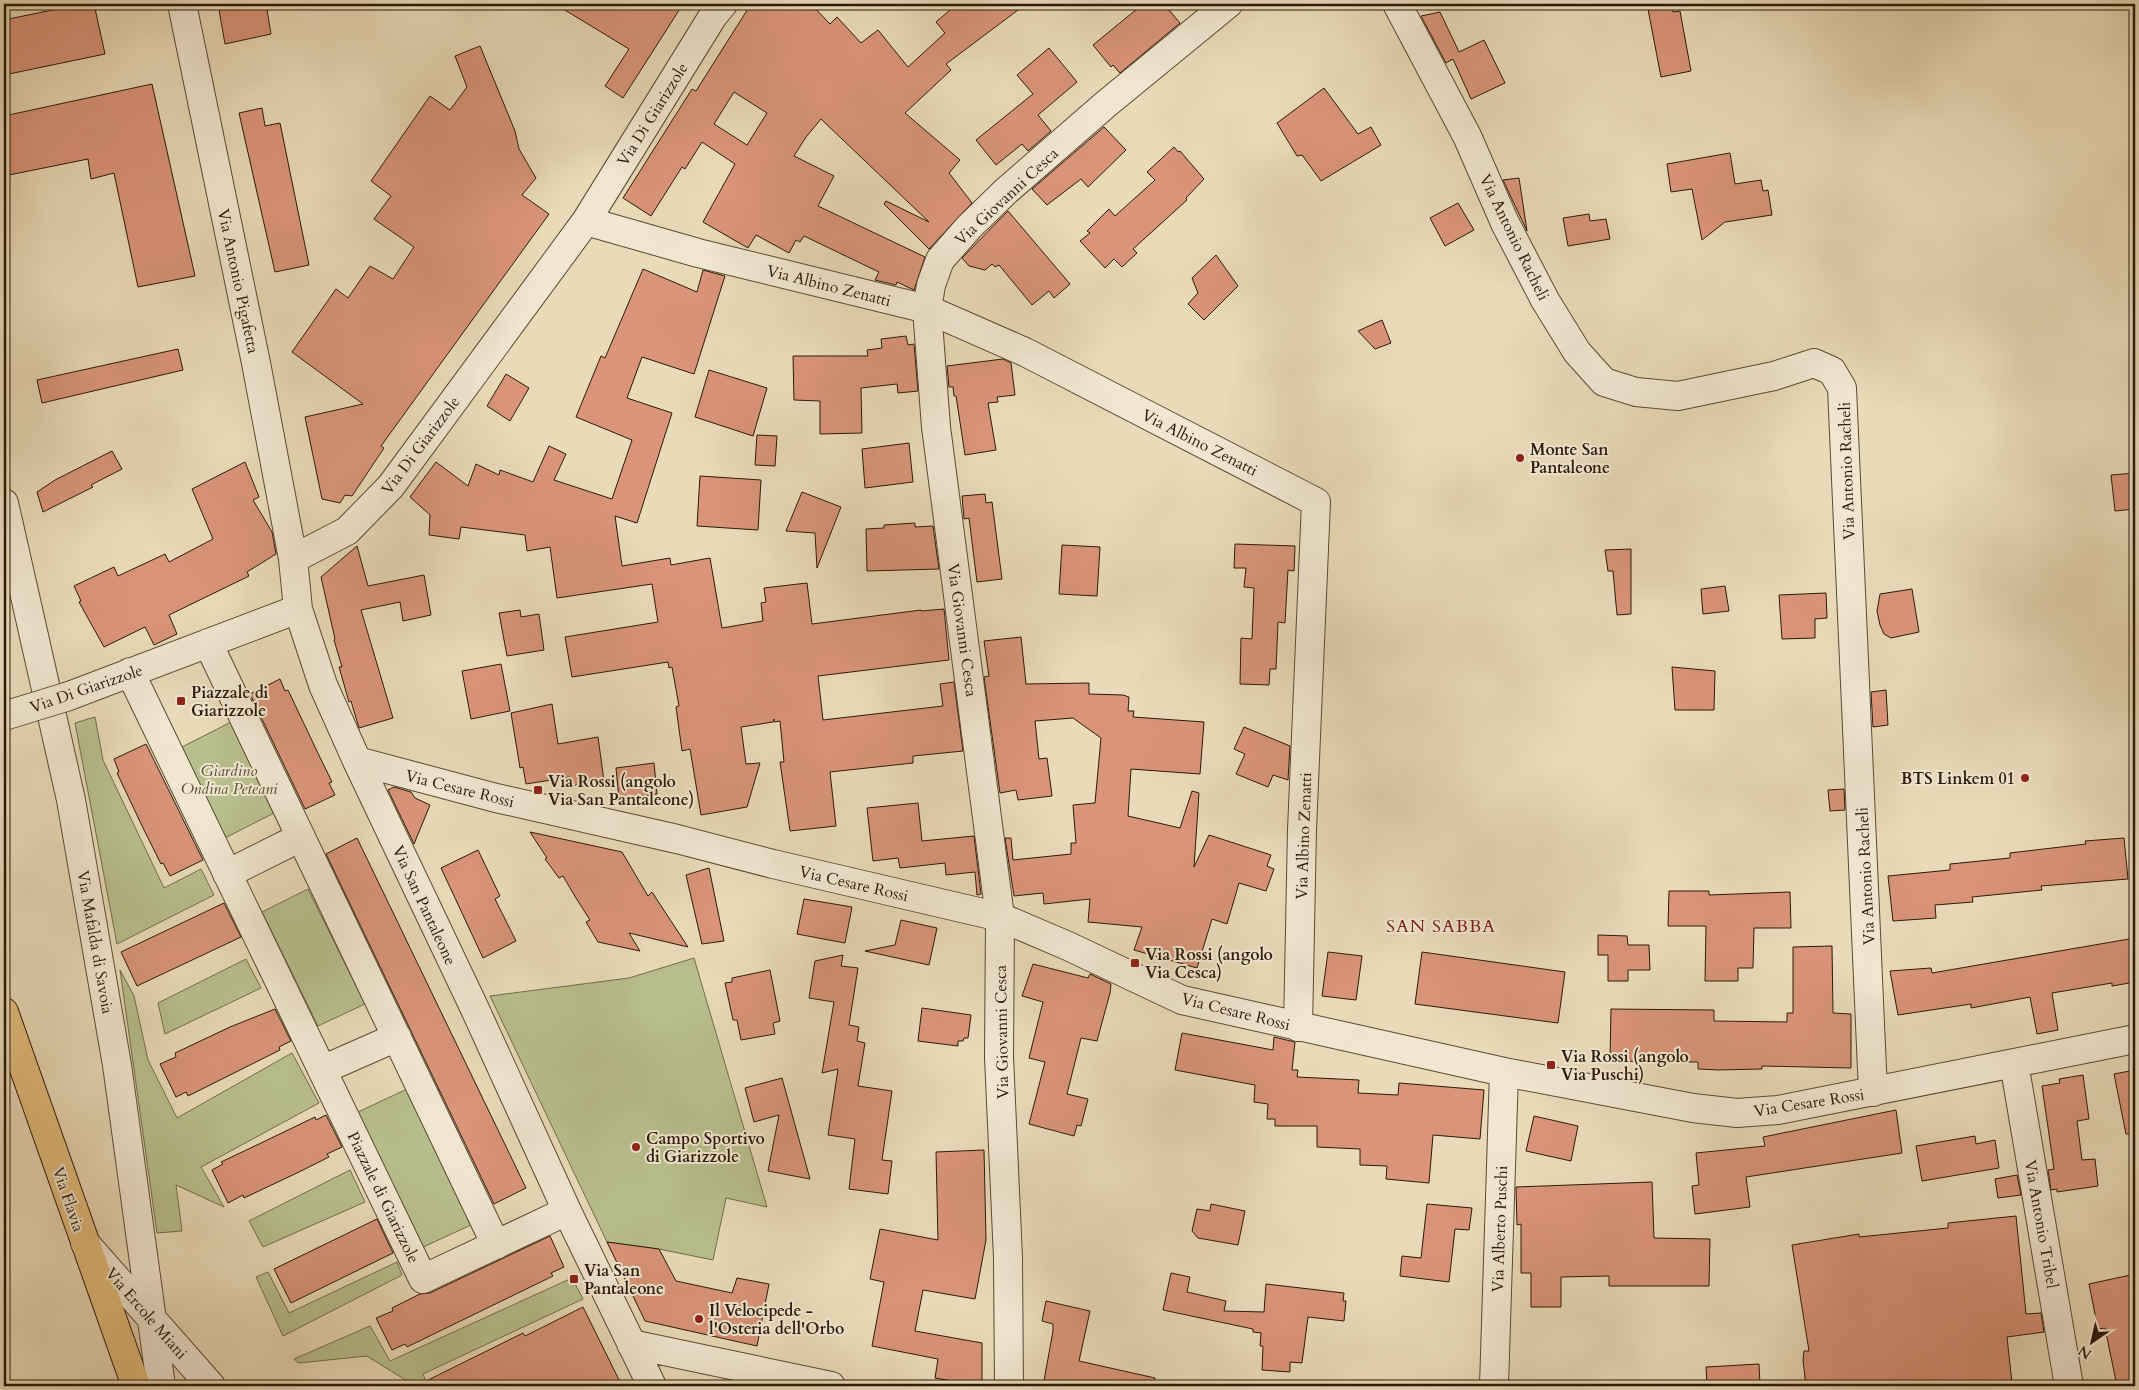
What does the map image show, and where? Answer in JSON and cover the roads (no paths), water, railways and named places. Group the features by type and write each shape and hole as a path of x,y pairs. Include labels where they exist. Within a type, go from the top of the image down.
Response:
{"main road":[{"name":"Via Flavia","path":"4,1012 136,1386"}],"street":[{"name":"Via Antonio Pigafetta","path":"182,4 256,363 293,559"},
{"name":"Via Di Giarizzole","path":"293,559 347,531 391,486 586,221 713,16 723,4"},
{"name":"Via Giovanni Cesca","path":"1009,1386 1008,1258 999,1057 1000,917 936,427 928,309 931,285 940,260 969,227 1006,191 1106,104 1228,4"},
{"name":"Via Antonio Racheli","path":"1397,4 1467,136 1505,223 1545,300 1577,352 1604,382 1636,392 1678,396 1774,376 1814,363 1832,371 1842,388 1873,1092"},
{"name":"Via Albino Zenatti","path":"586,221 698,253 928,309 1026,352 1316,502 1302,830 1298,1027"},
{"name":"Via Mafalda di Savoia","path":"4,503 71,800 117,1065 153,1320 160,1386"},
{"path":"293,559 298,609"},
{"name":"Via Di Giarizzole","path":"4,716 69,696 298,609"},
{"name":"Via San Pantaleone","path":"298,609 323,685 357,761 567,1211 652,1386"},
{"path":"208,643 496,1245"},
{"name":"Piazzale di Giarizzole","path":"130,672 424,1279 567,1211"},
{"name":"Via Cesare Rossi","path":"357,761 496,798 677,839 773,864 1000,917 1068,946 1182,1000 1504,1072 1694,1108 1737,1113 1778,1110 2135,1039"},
{"path":"227,874 301,837"},
{"path":"322,1070 397,1037"},
{"name":"Via Antonio Tribel","path":"2014,1063 2069,1386"},
{"name":"Via Alberto Puschi","path":"1494,1377 1504,1072"},
{"name":"Via Ercole Miani","path":"83,1240 211,1386"},
{"path":"631,1344 830,1386"}],"place":[{"name":"Monte San Pantaleone","path":"1520,458"},
{"name":"Piazzale di Giarizzole","path":"181,701"},
{"name":"BTS Linkem 01","path":"2025,778"},
{"name":"Via Rossi (angolo Via San Pantaleone)","path":"538,790"},
{"name":"Via Rossi (angolo Via Cesca)","path":"1135,963"},
{"name":"Via Rossi (angolo Via Puschi)","path":"1551,1065"},
{"name":"Campo Sportivo di Giarizzole","path":"636,1147"},
{"name":"Via San Pantaleone","path":"574,1279"},
{"name":"Il Velocipede - l'Osteria dell'Orbo","path":"699,1319"}],"district":[{"name":"SAN SABBA","path":"1441,926"}],"park label":[{"name":"Giardino Ondina Peteani","path":"229,779"}]}
